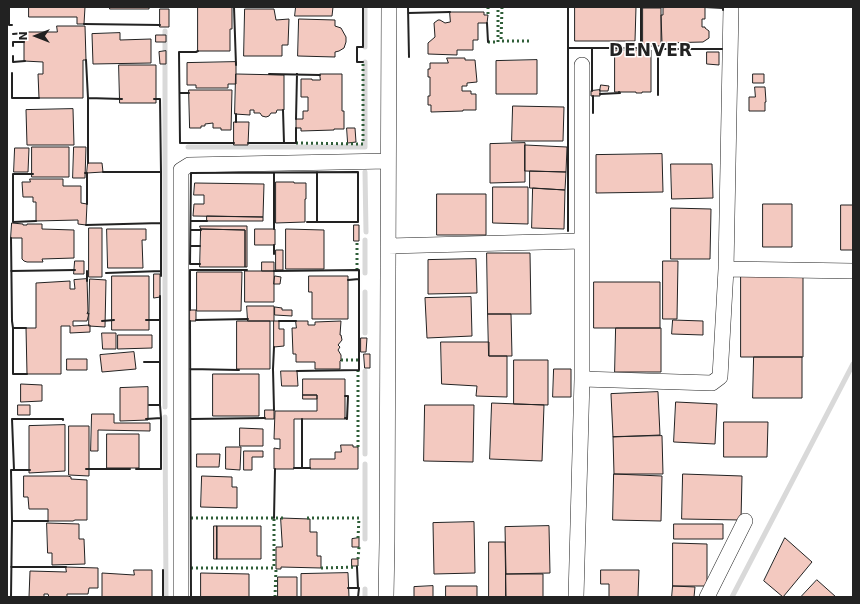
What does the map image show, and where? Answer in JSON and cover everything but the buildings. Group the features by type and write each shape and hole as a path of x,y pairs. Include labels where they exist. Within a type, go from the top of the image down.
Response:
{"street":[{"path":"386,597 389,7"},
{"path":"582,379 712,383 720,377 726,269 730,7"},
{"path":"576,597 582,379 582,65"},
{"path":"181,597 181,170 189,165 388,161"},
{"path":"388,246 582,241"},
{"path":"726,269 853,271"},
{"path":"707,597 745,521"}],"waterway":[{"path":"365,7 365,47"},
{"path":"165,31 165,407"},
{"path":"188,147 365,147 365,62"},
{"path":"365,172 366,232"},
{"path":"365,240 365,273"},
{"path":"365,292 365,333"},
{"path":"732,597 853,364"},
{"path":"365,371 365,454"},
{"path":"165,417 166,597"},
{"path":"365,464 365,539"},
{"path":"365,589 365,597"}],"hedge":[{"path":"488,7 488,15"},
{"path":"488,42 498,42 498,7"},
{"path":"502,7 501,41 530,41"},
{"path":"296,143 363,144 363,62"},
{"path":"357,241 357,270"},
{"path":"341,360 359,360"},
{"path":"358,370 358,447"},
{"path":"191,518 283,518"},
{"path":"191,568 274,568 274,518"},
{"path":"307,518 359,518 358,538"},
{"path":"358,559 359,547"},
{"path":"321,568 358,566"},
{"path":"275,597 276,569"}],"wall":[{"path":"9,7 9,25 12,25"},
{"path":"234,7 236,65"},
{"path":"363,7 363,47 357,47 357,62 363,62"},
{"path":"408,7 409,57"},
{"path":"568,7 568,231"},
{"path":"568,48 641,48 641,7"},
{"path":"705,7 723,8 723,10"},
{"path":"408,13 450,12"},
{"path":"487,23 488,42"},
{"path":"84,24 160,25"},
{"path":"13,34 24,33"},
{"path":"13,46 13,42 24,42"},
{"path":"592,48 592,91"},
{"path":"658,95 658,49 722,49"},
{"path":"198,51 179,52 180,143 234,143"},
{"path":"13,56 13,62 25,61"},
{"path":"86,60 88,98 88,163"},
{"path":"12,73 12,98 39,98"},
{"path":"269,74 320,75"},
{"path":"296,119 297,74"},
{"path":"600,94 620,93 619,92"},
{"path":"180,93 189,93"},
{"path":"593,96 593,113"},
{"path":"88,98 122,99"},
{"path":"103,172 161,172 160,99 154,99"},
{"path":"283,110 284,143"},
{"path":"236,114 236,122"},
{"path":"248,143 296,143 296,128"},
{"path":"161,172 161,223"},
{"path":"317,172 317,222"},
{"path":"200,264 190,264 191,173 358,172 358,222 307,222"},
{"path":"85,173 87,173 87,204"},
{"path":"274,173 274,229"},
{"path":"33,174 13,174 13,222 36,221"},
{"path":"191,221 207,221"},
{"path":"86,225 161,223 161,276"},
{"path":"191,230 201,230"},
{"path":"11,238 13,374 27,374"},
{"path":"274,245 274,254"},
{"path":"191,246 200,246"},
{"path":"11,271 75,270"},
{"path":"190,310 190,270 247,270"},
{"path":"274,271 359,270 359,370 297,371"},
{"path":"87,271 87,281"},
{"path":"106,273 161,271"},
{"path":"348,280 359,279"},
{"path":"136,469 161,469 160,296"},
{"path":"196,320 248,319"},
{"path":"102,321 114,320"},
{"path":"146,320 160,320"},
{"path":"190,321 191,597"},
{"path":"279,321 296,321"},
{"path":"13,328 26,328"},
{"path":"274,347 274,410"},
{"path":"144,362 160,362"},
{"path":"190,369 239,370"},
{"path":"345,396 348,396 347,419 345,418"},
{"path":"149,405 160,405"},
{"path":"146,419 161,418"},
{"path":"191,419 265,418"},
{"path":"14,470 12,419 63,420"},
{"path":"302,419 302,468"},
{"path":"294,468 310,468"},
{"path":"86,469 130,469"},
{"path":"274,518 275,469"},
{"path":"11,597 11,470 30,470"},
{"path":"12,521 48,521"},
{"path":"11,567 66,567"},
{"path":"357,567 359,588 358,597"},
{"path":"163,570 163,597"},
{"path":"348,588 358,588"}],"district":[{"name":"DENVER","path":"651,52"}]}
